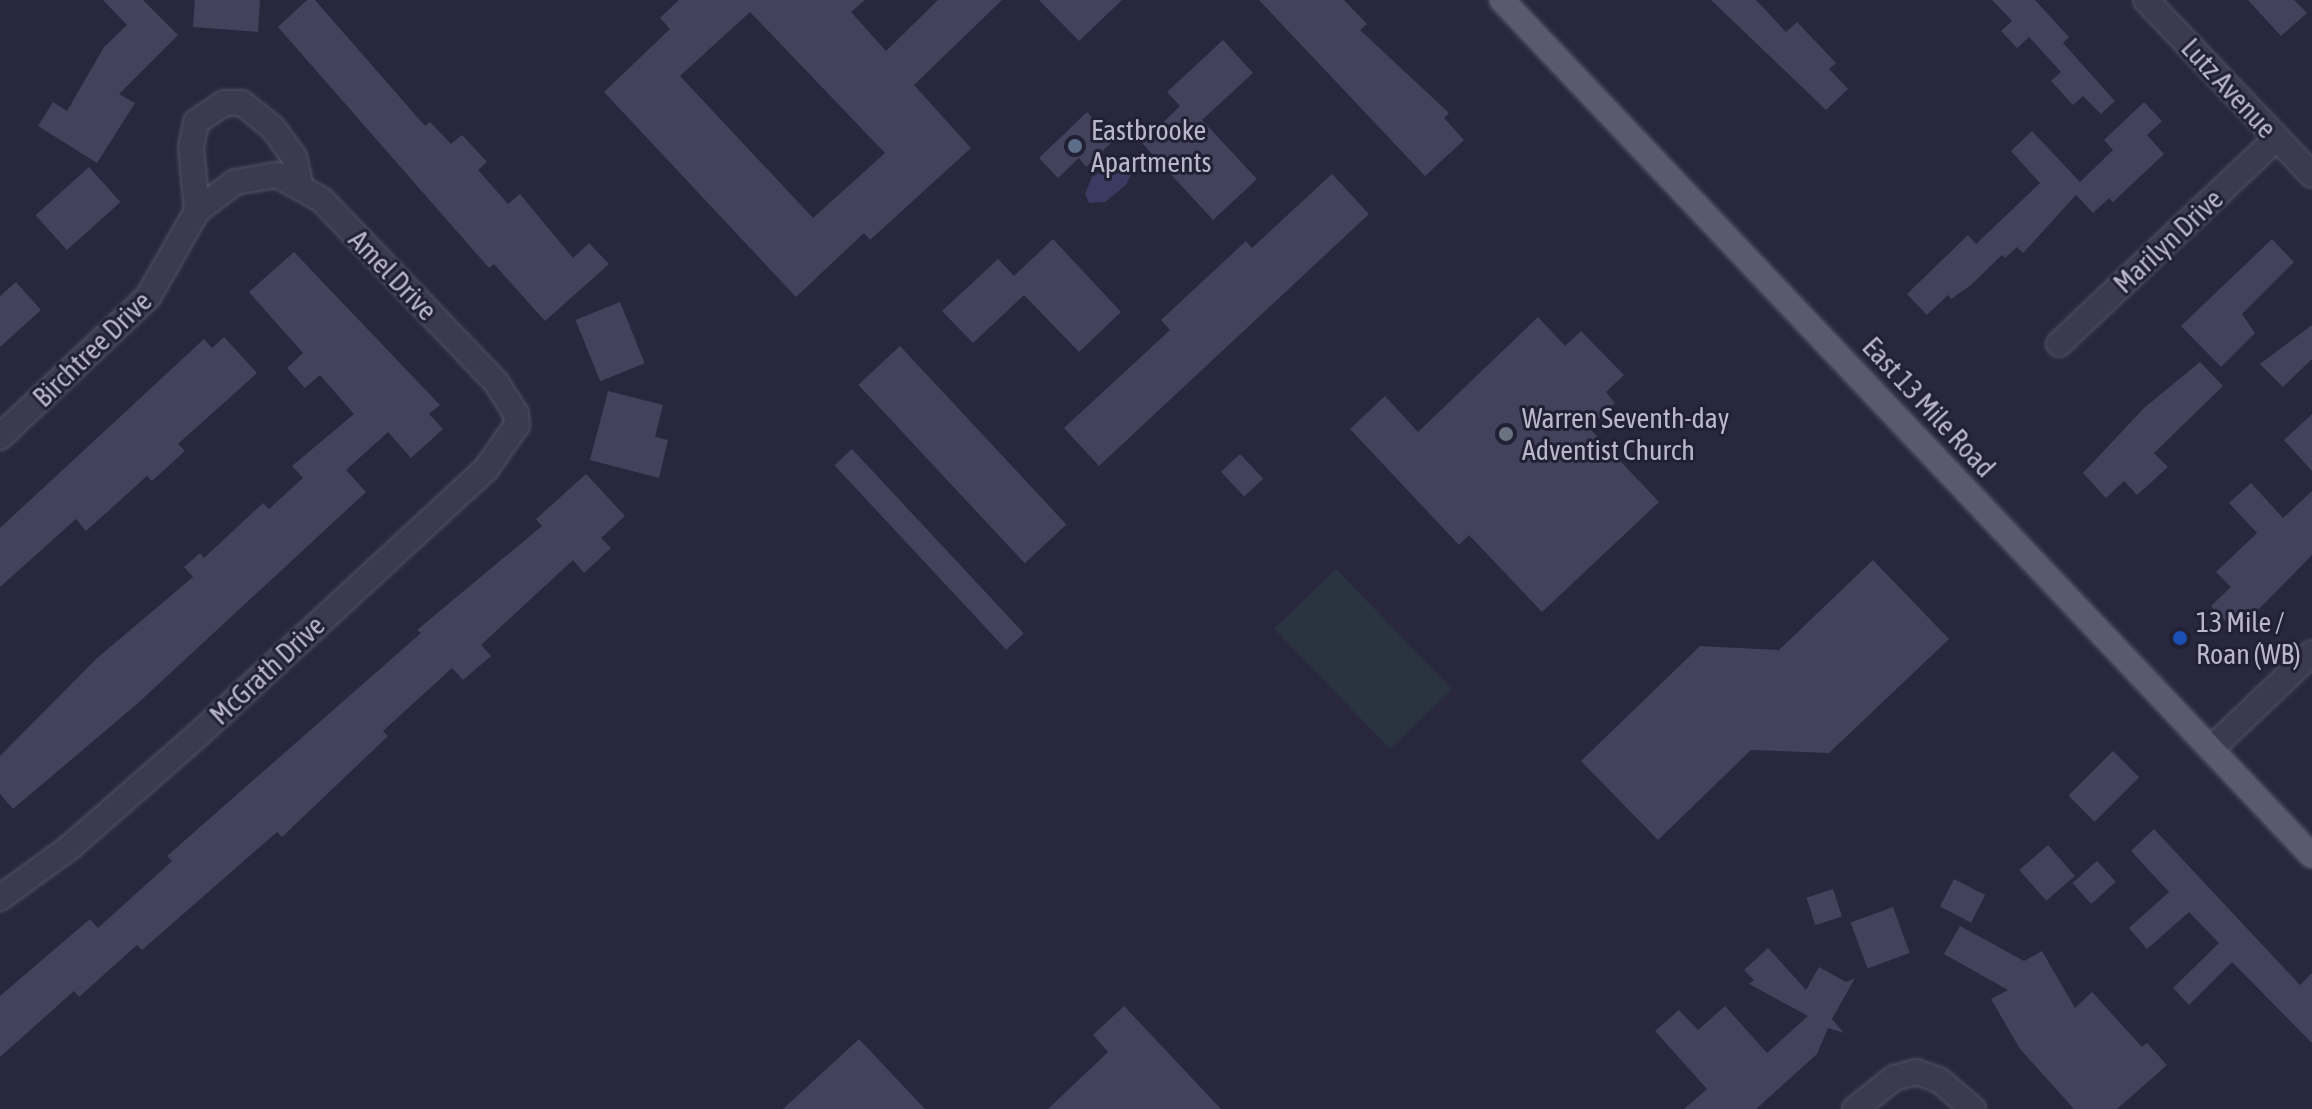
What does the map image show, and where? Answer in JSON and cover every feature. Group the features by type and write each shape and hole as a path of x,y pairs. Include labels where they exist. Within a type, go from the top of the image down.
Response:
{"main road":[{"name":"East 13 Mile Road","path":"1502,0 2312,856"}],"street":[{"name":"Lutz Avenue","path":"2146,0 2312,175"},
{"path":"197,211 191,148 196,122 224,103 242,103 273,128 294,157 300,184"},
{"name":"Marilyn Drive","path":"2059,344 2277,138"},
{"name":"Birchtree Drive","path":"0,437 148,297 197,211 235,182 277,175 300,184"},
{"name":"Amel Drive","path":"300,184 496,382 516,414 517,425"},
{"name":"McGrath Drive","path":"0,898 70,847 198,735 486,469 517,425"},
{"path":"2211,749 2312,653"},
{"path":"1855,1109 1894,1078 1916,1072 1939,1080 1973,1109"}],"shaded area":[{"path":"1122,159 1133,170 1126,185 1105,202 1089,203 1085,194 1092,177"},
{"path":"1336,569 1452,689 1390,749 1274,629"}],"building":[{"path":"103,0 143,0 178,35 119,94 135,103 97,163 38,126 53,102 67,111 104,47 127,25"},
{"path":"195,0 260,0 258,32 193,27"},
{"path":"307,0 315,0 425,126 430,122 451,144 462,135 487,162 478,170 508,204 520,194 573,258 589,243 609,264 545,321 494,264 489,268 278,27"},
{"path":"679,0 865,0 851,12 886,51 938,0 1002,0 914,85 971,148 870,240 864,233 796,297 604,92 670,29 660,18","holes":["750,12 885,153 813,218 680,76"]},
{"path":"1039,0 1122,0 1079,41"},
{"path":"1259,0 1344,0 1367,24 1360,30 1449,113 1444,118 1464,140 1425,176"},
{"path":"1711,0 1756,0 1786,32 1797,22 1836,63 1829,69 1848,89 1826,110"},
{"path":"1992,0 2035,0 2069,37 2063,43 2115,101 2101,114 2083,96 2073,105 2051,81 2061,72 2029,37 2017,48 2001,31 2012,21"},
{"path":"2248,0 2294,0 2307,13 2281,36"},
{"path":"1223,40 1253,73 1202,120 1257,179 1213,220 1142,143 1180,106 1167,92"},
{"path":"2144,102 2162,121 2147,135 2164,154 2113,202 2109,198 2093,213 2076,195 2023,253 2017,247 2005,258 2002,255 1971,285 1951,299 1948,295 1927,315 1907,294 1968,235 1976,244 2040,183 2011,151 2032,131 2080,182 2113,150 2104,140"},
{"name":"Eastbrooke Apartments","path":"1087,112 1114,140 1086,167 1079,158 1058,178 1039,158"},
{"path":"89,167 120,202 67,250 35,215"},
{"path":"1332,174 1369,214 1099,466 1064,428 1170,330 1161,320 1246,241 1252,248"},
{"path":"1053,239 1121,312 1079,352 1024,295 973,343 942,311 998,259 1014,276"},
{"path":"2272,239 2294,262 2242,314 2255,333 2221,367 2181,326"},
{"path":"294,252 440,405 429,414 443,429 411,458 388,432 346,470 366,492 137,704 13,809 0,794 0,756 96,659 193,577 184,567 200,553 204,558 263,503 269,509 303,478 292,466 354,414 320,375 305,388 287,368 303,353 249,292"},
{"path":"16,282 41,310 0,347 0,296"},
{"path":"620,302 645,363 600,381 575,320"},
{"name":"Warren Seventh-day Adventist Church","path":"1538,317 1565,346 1581,331 1624,375 1606,392 1615,403 1589,428 1659,502 1542,612 1469,535 1459,545 1350,429 1385,396 1418,432"},
{"path":"2312,325 2312,359 2283,387 2260,364"},
{"path":"224,337 257,373 178,444 185,451 152,481 147,476 86,531 76,519 0,587 0,528 204,339 212,348"},
{"path":"900,346 1066,524 1025,563 858,385"},
{"path":"2200,362 2223,386 2154,453 2168,467 2137,495 2124,481 2106,498 2083,473 2144,408"},
{"path":"608,391 663,405 655,437 668,440 659,478 590,460"},
{"path":"2312,414 2312,471 2284,440"},
{"path":"852,449 1024,633 1006,650 834,465"},
{"path":"1240,454 1263,479 1244,497 1221,472"},
{"path":"586,474 625,516 601,538 611,548 584,573 573,560 481,645 491,656 463,680 452,668 383,731 388,736 282,837 277,832 142,950 137,945 79,997 74,991 0,1057 0,996 90,919 98,928 172,861 167,856 421,633 417,630 542,526 536,519"},
{"path":"2251,483 2283,518 2312,491 2312,555 2255,613 2252,609 2232,628 2211,606 2231,587 2216,572 2257,533 2229,503"},
{"path":"1873,560 1949,639 1829,753 1751,750 1658,840 1581,761 1700,646 1779,650"},
{"path":"2113,751 2139,777 2095,822 2068,796"},
{"path":"2154,829 2300,985 2312,973 2312,1043 2232,962 2189,1005 2173,988 2219,943 2189,912 2147,949 2129,928 2169,892 2131,851"},
{"path":"2048,845 2075,876 2046,901 2019,870"},
{"path":"2097,861 2116,882 2091,904 2072,883"},
{"path":"1954,879 1985,895 1971,923 1940,907"},
{"path":"1833,889 1842,917 1815,925 1806,898"},
{"path":"1893,907 1910,953 1867,968 1851,922"},
{"path":"1960,926 2024,961 2042,951 2075,1008 2092,992 2142,1047 2147,1043 2167,1065 2117,1109 2074,1109 2020,1049 1991,999 2008,990 1944,954"},
{"path":"1768,948 1806,990 1819,967 1846,982 1855,978 1832,1019 1844,1033 1828,1028 1817,1054 1756,1109 1684,1109 1707,1089 1655,1031 1679,1010 1698,1030 1725,1006 1767,1053 1808,1016 1749,984 1754,980 1744,970"},
{"path":"1124,1006 1221,1109 1048,1109 1108,1052 1093,1035"},
{"path":"859,1039 925,1109 783,1109"}],"place":[{"name":"Eastbrooke Apartments","path":"1075,146"},
{"name":"Warren Seventh-day Adventist Church","path":"1506,434"},
{"name":"13 Mile / Roan (WB)","path":"2180,638"}]}
